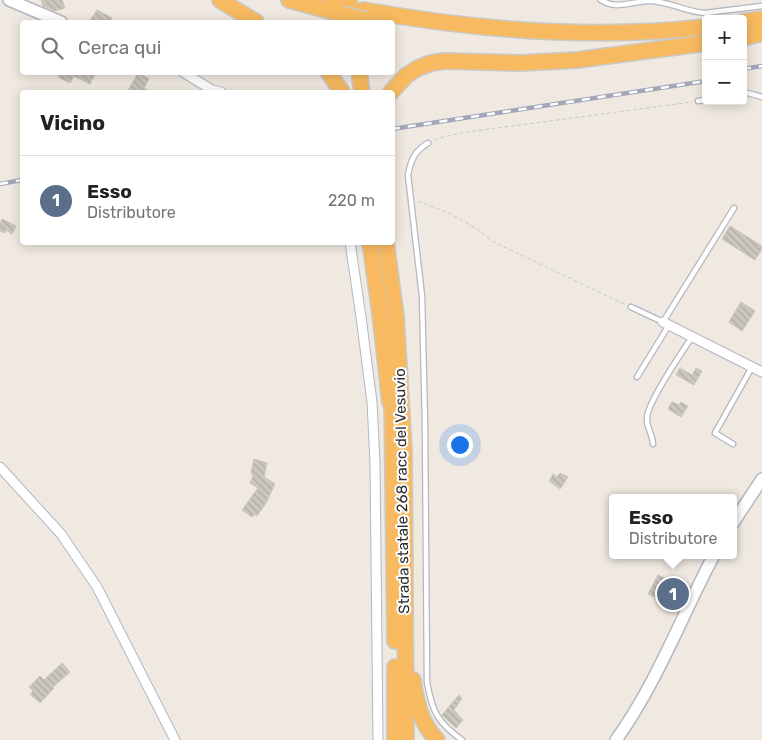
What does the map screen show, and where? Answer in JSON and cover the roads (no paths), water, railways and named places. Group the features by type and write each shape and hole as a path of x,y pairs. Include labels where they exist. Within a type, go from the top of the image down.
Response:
{"highway":[{"path":"220,0 253,20"},
{"path":"289,0 460,25 639,32 702,27"},
{"path":"747,21 762,19"},
{"path":"395,25 469,35 550,40 639,42 702,37"},
{"path":"747,32 762,31"},
{"path":"747,37 762,31"},
{"path":"393,90 407,74 431,63 445,61 520,63 577,60 702,44"},
{"path":"330,75 341,90"},
{"path":"359,75 362,90"},
{"path":"370,245 392,415"},
{"name":"Strada statale 268 racc del Vesuvio","path":"379,245 390,358 392,415 395,740"},
{"name":"Strada statale 268 racc del Vesuvio","path":"386,245 396,317 404,452 406,740"},
{"path":"391,245 396,317"},
{"path":"405,583 410,616 413,681 416,702 423,721 437,740"}],"street":[{"path":"8,0 55,20"},
{"path":"188,75 212,90"},
{"path":"350,245 372,402 375,463 378,740"},
{"path":"666,323 762,372"},
{"path":"0,467 61,534 92,580 175,740"},
{"path":"737,517 762,479"},
{"path":"616,740 654,680 712,559"}],"lane":[{"path":"601,0 607,4 617,6 648,1 671,4 696,13 762,6"},
{"path":"747,94 762,97"},
{"path":"698,101 702,100"},
{"path":"428,143 419,149 410,160 408,175 422,306 427,682 431,704 437,717 462,740"},
{"path":"637,377 666,323 734,208"},
{"path":"631,307 666,323"},
{"path":"653,444 653,436 646,420 648,412 663,383 692,337"},
{"path":"733,444 715,433 752,367"}],"railway":[{"path":"747,68 762,66"},
{"path":"395,129 702,82"},
{"path":"0,184 20,180"}],"place":[{"name":"Esso","path":"673,594"}]}
